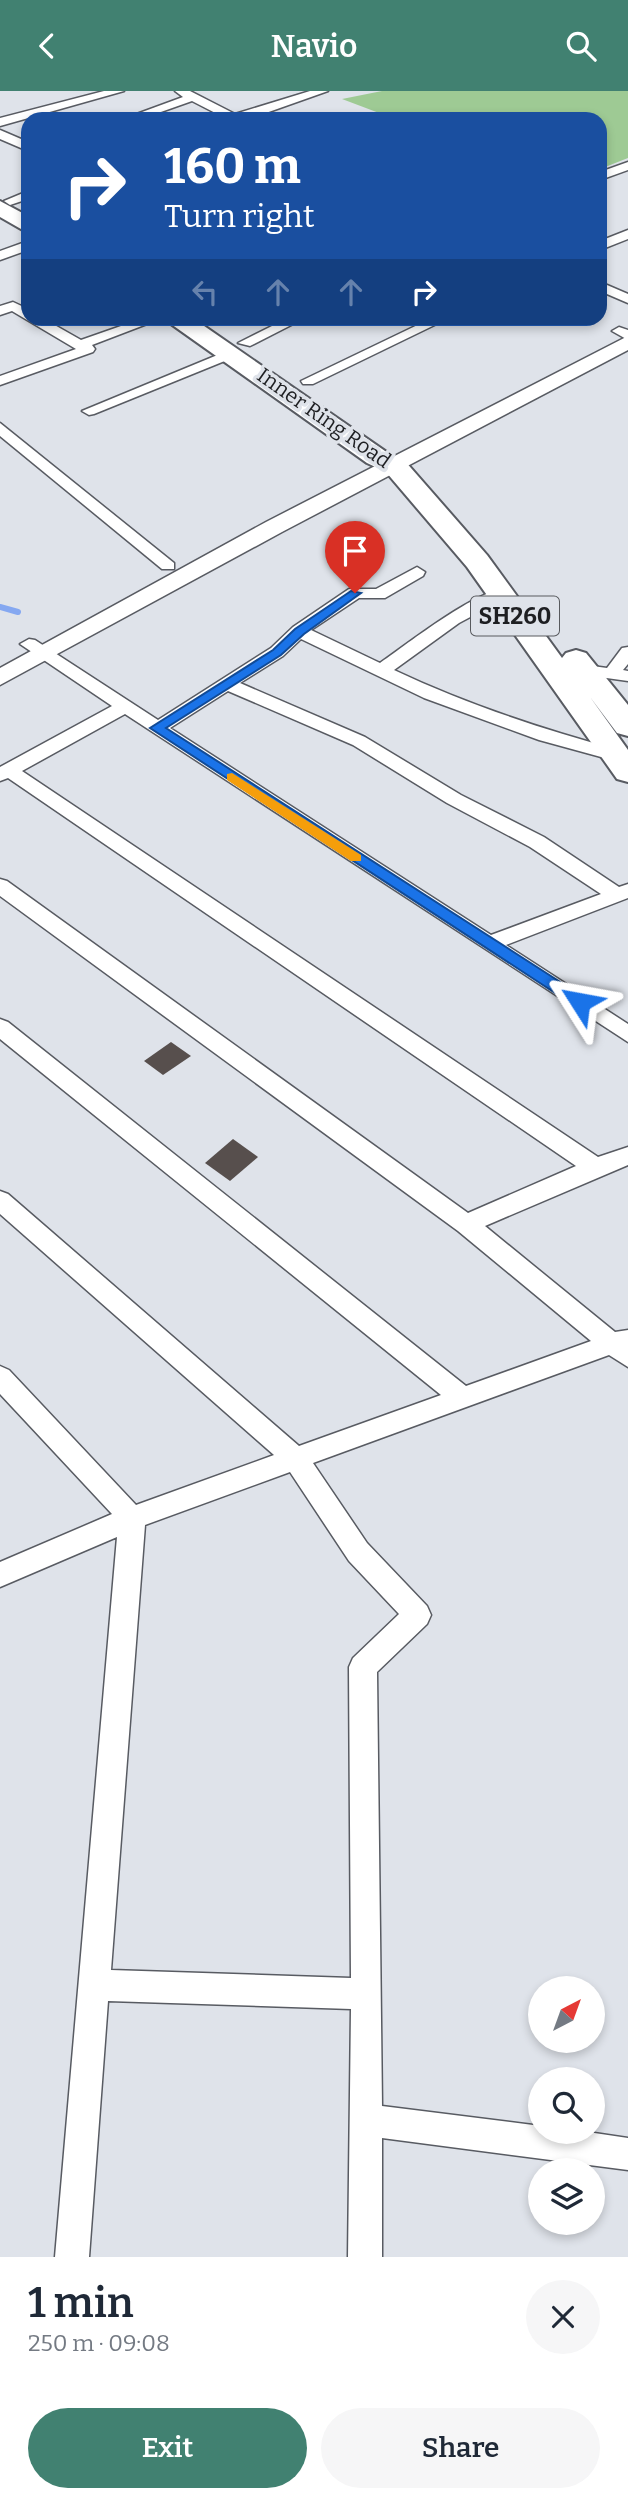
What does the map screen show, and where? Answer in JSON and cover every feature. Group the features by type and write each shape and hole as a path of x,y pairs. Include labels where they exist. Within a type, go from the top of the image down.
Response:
{"highway":[{"name":"Inner Ring Road","path":"192,326 308,381 348,407"},
{"name":"Inner Ring Road","path":"212,326 238,348 395,451 424,462 478,538 628,726"},
{"name":"Inner Ring Road","path":"395,451 620,763"}],"street":[{"path":"38,112 118,91"},
{"path":"269,112 322,91"},
{"path":"146,112 187,94 222,112"},
{"path":"0,122 21,116"},
{"path":"0,134 21,144"},
{"path":"607,174 628,166"},
{"path":"607,243 628,235"},
{"path":"0,256 21,248"},
{"path":"607,289 628,299"},
{"path":"0,311 13,306 21,311"},
{"path":"0,380 88,349 46,326"},
{"path":"80,345 133,326"},
{"path":"89,411 238,348 282,326"},
{"path":"308,381 425,326"},
{"path":"0,678 37,649 174,573 274,527 395,451 626,334"},
{"path":"0,428 174,573"},
{"path":"157,728 277,652 299,631 355,593 379,594 417,572"},
{"path":"381,671 453,619 500,594"},
{"path":"299,631 430,694 620,763"},
{"path":"0,660 37,649"},
{"path":"37,649 123,708 492,943 628,1034"},
{"path":"585,670 620,674 628,652"},
{"path":"228,684 359,741 454,799 537,842 623,893"},
{"path":"123,708 5,773 595,1167"},
{"path":"0,886 466,1224 623,1347"},
{"path":"492,943 623,893"},
{"path":"602,1017 628,1010"},
{"path":"0,1027 461,1396"},
{"path":"466,1224 595,1167 628,1156"},
{"path":"0,1200 295,1458 358,1552 417,1615 363,1667 368,1994 365,2257"},
{"path":"0,1575 132,1518 461,1396 623,1347"},
{"path":"0,1377 10,1395 132,1518 72,2257"},
{"path":"95,1985 368,1994"},
{"path":"368,2120 628,2154"}],"green space":[{"path":"382,91 628,91 628,158 607,166 607,112 376,112 342,99"}],"building":[{"path":"171,1042 191,1056 163,1075 144,1061"},
{"path":"233,1139 258,1157 230,1181 205,1163"}],"waterway":[{"path":"0,607 18,612"}],"slow traffic":[{"path":"232,777 356,858"}],"route":[{"path":"355,593 324,617 299,631 277,652 218,692 157,728 580,1002"}]}
